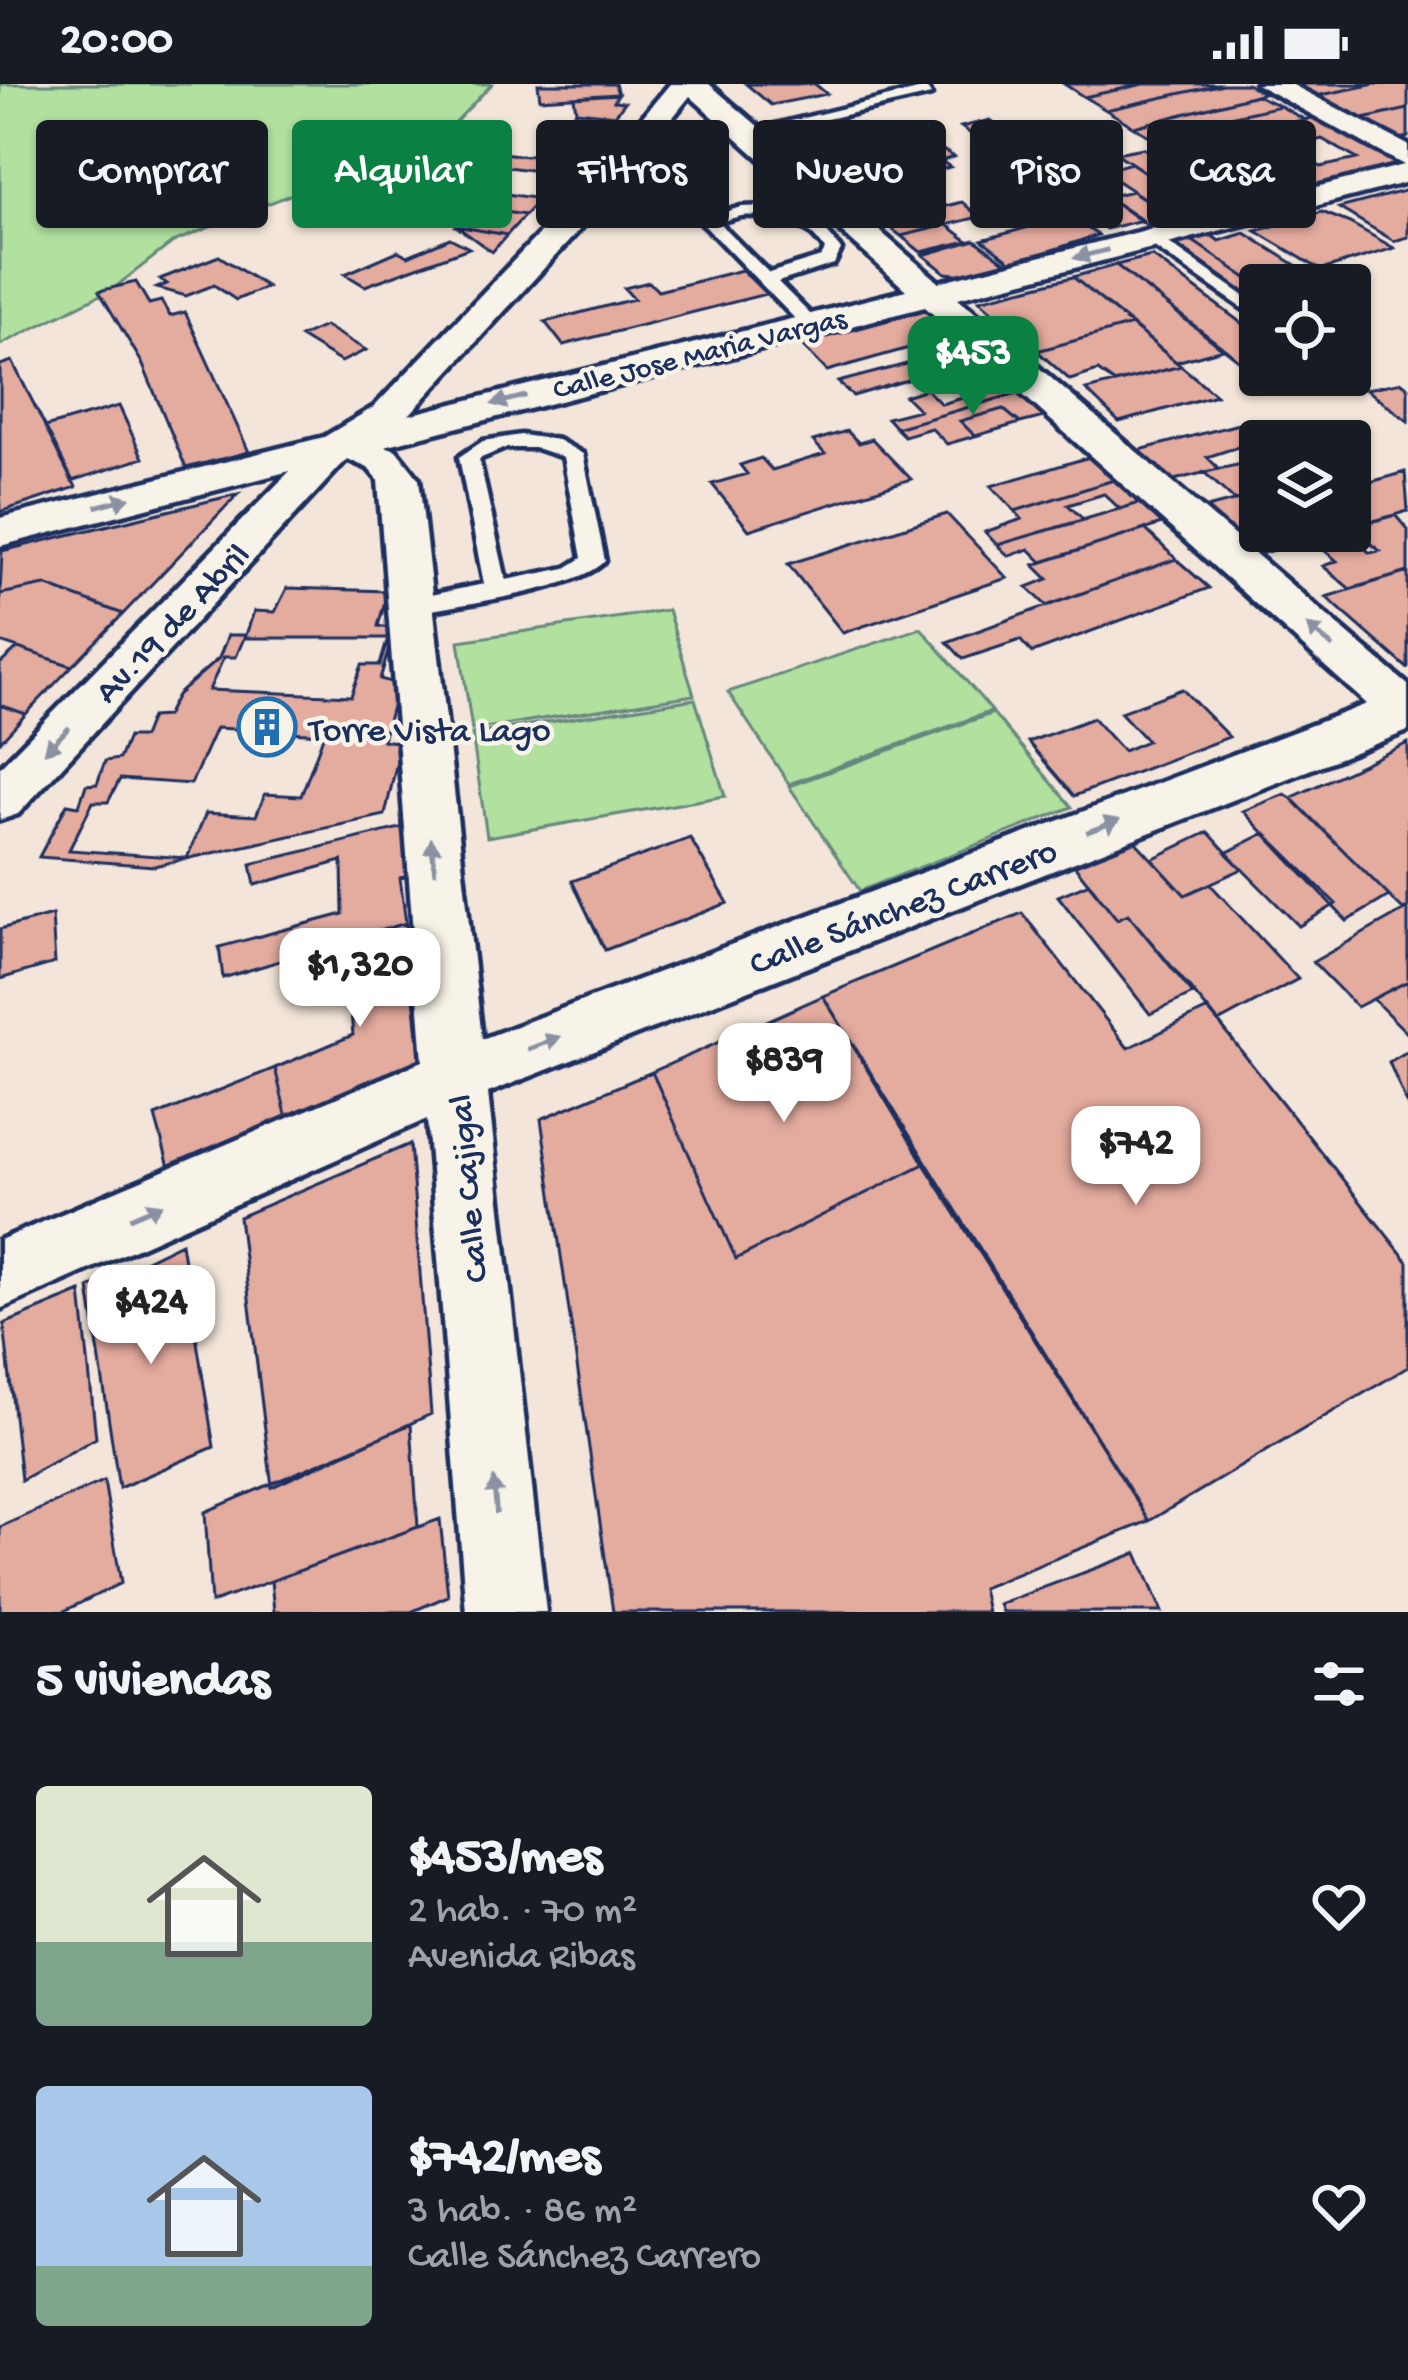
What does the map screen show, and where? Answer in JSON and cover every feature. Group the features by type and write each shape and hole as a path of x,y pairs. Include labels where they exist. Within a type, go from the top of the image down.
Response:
{"street":[{"path":"340,442 348,408 652,84"},
{"path":"340,442 388,415 593,196 689,84 1406,710"},
{"path":"1270,84 1408,157"},
{"name":"Calle Jose Maria Vargas","path":"0,532 1408,173"},
{"name":"Calle Cajigal","path":"340,442 394,468 506,1612"},
{"name":"Av.19 de Abril","path":"0,800 340,442"},
{"name":"Calle Sánchez Carrero","path":"0,1275 454,1077 1406,710"}],"lane":[{"path":"749,133 926,92"},
{"path":"769,279 827,260 833,250 827,238 794,214 773,210 707,220 810,324"},
{"path":"1153,239 1239,300"},
{"path":"409,606 572,574 593,561 573,454 554,442 475,449 470,457 496,586"}],"green space":[{"path":"0,84 492,84 458,120 292,120 292,194 268,204 268,120 36,120 36,228 208,228 173,242 114,288 0,345"},
{"path":"668,610 694,695 472,730 459,641"},
{"path":"921,628 992,711 789,784 728,692"},
{"path":"695,699 725,796 487,837 472,734"},
{"path":"993,713 1072,807 860,891 789,786"}],"building":[{"path":"538,84 615,84 618,94 540,99"},
{"path":"746,84 815,84 827,94 771,105"},
{"path":"1064,84 1144,84 1084,97"},
{"path":"1144,84 1223,84 1106,110 1084,97"},
{"path":"1223,84 1247,84 1263,93 1134,127 1106,110"},
{"path":"1292,84 1375,84 1316,96"},
{"path":"1375,84 1408,84 1408,109 1359,120 1316,96"},
{"path":"618,94 614,101 625,102 615,115 576,111 574,97"},
{"path":"1256,95 1280,106 1216,120 1161,120"},
{"path":"1280,106 1305,120 1216,120"},
{"path":"1408,109 1408,137 1396,140 1359,120"},
{"path":"576,111 615,115 612,120 570,120"},
{"path":"1320,116 1395,156 1397,166 1316,187 1316,164 1357,159 1322,139 1316,141 1316,120 1302,120"},
{"path":"1147,151 1147,173 1123,158 1123,152"},
{"path":"536,153 536,171 512,168 512,154"},
{"path":"1131,163 1147,173 1147,200 1123,185 1123,165"},
{"path":"1408,190 1408,237 1394,241 1339,208"},
{"path":"1132,191 1147,201 1147,225 1123,208 1123,193"},
{"path":"512,195 536,198 525,215 512,213"},
{"path":"962,202 970,209 970,219 946,225 946,206"},
{"path":"1123,208 1142,220 1123,225"},
{"path":"512,213 525,215 507,235 467,228 512,228"},
{"path":"1316,214 1350,223 1394,248 1341,264 1311,264 1256,231 1316,228"},
{"path":"459,228 507,235 492,252"},
{"path":"890,228 934,228 901,236"},
{"path":"946,228 968,241 921,252 901,236"},
{"path":"1026,228 1087,228 1098,235 1013,263 982,240"},
{"path":"1245,233 1294,264 1239,264 1239,273 1190,239 1210,234 1219,241"},
{"path":"450,238 469,248 365,286 345,274 398,251 408,256"},
{"path":"1190,239 1239,273 1239,291 1169,246"},
{"path":"975,240 1007,263 965,275 946,273 923,255"},
{"path":"219,256 267,287 236,300 214,285 186,296 157,288 167,284 160,279"},
{"path":"1152,256 1239,321 1239,360 1116,265"},
{"path":"1116,265 1223,349 1176,362 1073,277"},
{"path":"742,270 766,294 563,345 545,322 634,299 624,288 649,282 658,291"},
{"path":"1073,277 1132,325 1037,351 979,300"},
{"path":"136,282 149,304 161,301 170,316 185,312 249,452 186,468 142,363 99,291"},
{"path":"929,309 959,334 827,371 801,344"},
{"path":"1132,325 1181,366 1115,383 1098,371 1070,380 1037,351"},
{"path":"325,326 366,350 341,362 300,337"},
{"path":"968,348 995,372 964,382 948,368 853,396 838,382"},
{"path":"12,361 76,487 0,512 0,365"},
{"path":"1181,366 1216,395 1119,422 1086,390"},
{"path":"995,372 1018,393 896,428 887,418 919,410 905,396 926,389 941,404 977,394 964,382"},
{"path":"1402,382 1408,387 1408,421 1371,393 1371,388"},
{"path":"1018,393 1044,417 1020,423 1003,409 960,421 975,436 947,444 931,428 904,436 896,428"},
{"path":"119,406 143,458 72,481 45,427"},
{"path":"1003,409 1020,423 975,436 960,421"},
{"path":"1239,424 1239,447 1207,457 1219,469 1170,481 1136,451"},
{"path":"847,431 859,443 872,439 911,479 749,530 712,484 747,474 740,465 761,458 772,470 825,454 813,441"},
{"path":"1093,456 1117,479 1015,511 991,486"},
{"path":"1239,464 1239,500 1235,501 1204,472"},
{"path":"1405,472 1408,511 1371,522 1371,482"},
{"path":"1117,479 1143,502 1120,509 1104,494 1068,505 1084,520 997,545 985,532 1022,519 1015,511"},
{"path":"238,494 123,614 45,585 0,594 2,551"},
{"path":"1239,500 1239,540 1203,509"},
{"path":"1143,502 1165,523 1042,562 1029,549 1009,556 997,545"},
{"path":"947,514 1007,578 843,633 788,564"},
{"path":"1395,515 1408,530 1408,572 1350,589 1323,566 1337,561 1326,552 1380,551 1371,544 1371,522"},
{"path":"1145,529 1176,559 1047,606 1027,587 1048,579 1034,565"},
{"path":"1176,559 1209,588 1032,653 1020,640 963,659 947,642"},
{"path":"1408,572 1408,667 1407,668 1326,597"},
{"path":"45,585 123,614 72,666 0,642 0,594"},
{"name":"Torre Vista Lago","path":"287,588 388,591 378,626 395,629 380,679 398,684 383,740 401,743 385,815 154,866 39,857 67,804 79,806 86,785 97,784 105,761 119,759 128,737 143,737 151,717 166,716 177,695 219,658 228,635 246,635 254,611 275,612"},
{"path":"244,638 388,638 380,665 362,665 351,696 209,690 224,657 236,657"},
{"path":"18,648 72,666 26,714 0,705 0,664"},
{"path":"1182,689 1229,737 1074,796 1028,742 1093,718 1123,751 1147,741 1120,712"},
{"path":"0,705 26,714 0,742"},
{"path":"216,728 324,734 301,796 265,794 256,816 206,813 187,858 69,850 93,802 108,802 120,779 191,784"},
{"path":"1408,743 1408,908 1403,910 1291,798"},
{"path":"1285,794 1389,896 1347,921 1243,811"},
{"path":"412,825 419,874 400,878 406,923 223,978 219,947 343,914 342,861 255,885 251,864"},
{"path":"1208,832 1242,869 1185,895 1152,859"},
{"path":"1265,833 1336,904 1299,926 1226,853"},
{"path":"690,838 728,903 605,950 572,881"},
{"path":"1133,839 1185,895 1210,884 1298,979 1218,1022 1128,914 1117,919 1074,865"},
{"path":"1089,883 1117,919 1128,914 1193,994 1150,1014 1058,896"},
{"path":"1408,908 1408,981 1357,1007 1313,962"},
{"path":"1022,913 1128,1048 1208,1009 1408,1262 1408,1367 1149,1521 823,996"},
{"path":"52,915 55,963 0,979 0,929"},
{"path":"406,923 422,1072 289,1127 275,1068 353,1035 347,969 323,977 320,949"},
{"path":"1408,981 1408,1034 1373,999"},
{"path":"823,996 924,1164 736,1259 652,1072"},
{"path":"1408,1051 1408,1107 1389,1062"},
{"path":"275,1068 289,1127 172,1178 155,1116"},
{"path":"652,1072 736,1259 924,1164 1149,1521 982,1588 987,1612 613,1612 541,1119"},
{"path":"410,1144 431,1414 272,1487 239,1217"},
{"path":"181,1243 214,1447 119,1488 89,1288"},
{"path":"81,1292 96,1438 21,1480 4,1324"},
{"path":"411,1424 418,1527 211,1603 205,1512"},
{"path":"104,1481 121,1583 62,1612 0,1612 0,1527"},
{"path":"440,1519 448,1596 411,1612 274,1612 271,1581"},
{"path":"1137,1553 1162,1612 1002,1612 999,1604"}],"place":[{"name":"Torre Vista Lago","path":"267,727"}]}
